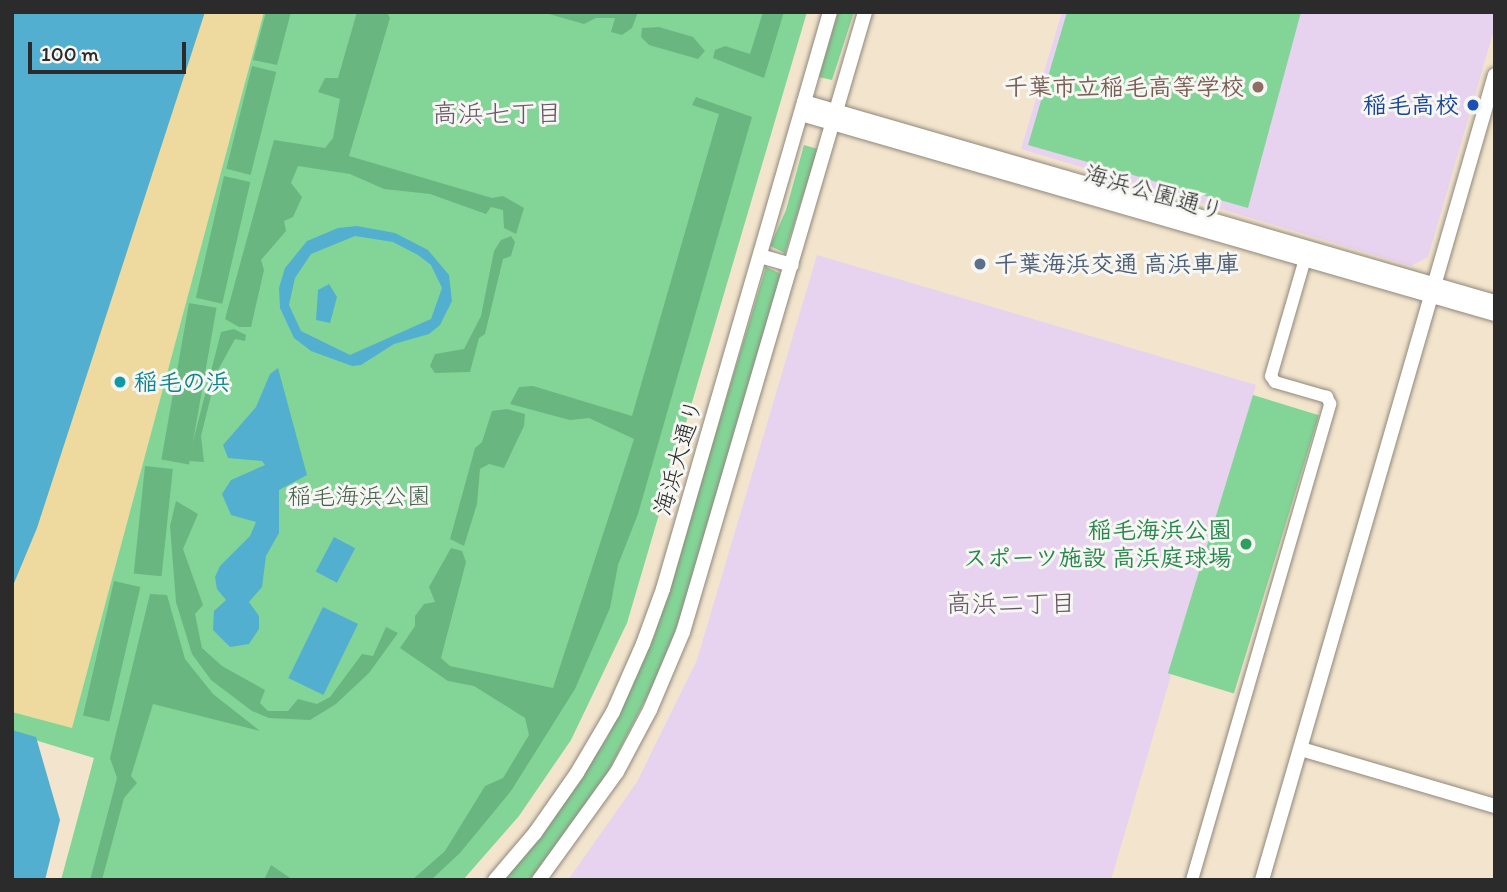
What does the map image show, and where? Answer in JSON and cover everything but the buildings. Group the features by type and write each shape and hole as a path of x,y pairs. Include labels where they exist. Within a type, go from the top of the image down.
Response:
{"street":[{"name":"海浜大通り","path":"495,880 535,833 590,751 643,644 760,257 830,12"},
{"path":"539,880 602,797 665,677 698,586 865,12"},
{"path":"1262,880 1495,75"},
{"name":"海浜公園通り","path":"802,108 1432,290 1495,314"},
{"name":"海浜公園通り","path":"835,117 1305,259 1432,290 1495,302"},
{"path":"760,257 792,265"},
{"path":"1192,880 1330,404 1327,397 1275,382 1271,376 1305,259"},
{"path":"1301,749 1495,806"}],"shaded area":[{"name":"千葉市立稲毛高等学校","path":"1062,12 1495,12 1495,26 1428,257 1411,266 1021,149"},
{"path":"817,255 1256,385 1111,880 568,880 637,782 697,660"}],"green space":[{"name":"稲毛海浜公園","path":"204,12 807,12 627,623 571,740 519,816 463,880 61,880 94,758 12,733 12,597"},
{"path":"266,12 291,12 277,65 253,60"},
{"path":"357,12 387,12 390,18 349,156 492,198 503,196 524,208 516,234 504,228 503,210 491,207 486,214 430,194 384,189 350,174 298,166 291,183 302,197 293,217 284,221 286,231 261,260 264,270 251,327 239,327 225,319 274,140 325,148 333,138 340,99 318,92 325,78 338,78"},
{"path":"542,12 638,12 632,28 622,35 611,32 615,18 596,18 584,24"},
{"path":"763,12 784,12 764,78 713,58 715,50 725,46 750,54"},
{"path":"838,12 854,12 832,80 819,77"},
{"path":"1067,12 1301,12 1248,208 1028,145"},
{"path":"659,27 693,37 705,51 698,59 649,45 641,37 642,28"},
{"path":"252,66 276,72 251,175 226,169"},
{"path":"696,97 752,117 638,514 618,565 610,608 575,689 511,791 460,853 431,880 412,880 445,851 485,786 503,778 529,735 525,718 474,686 448,681 400,648 415,626 415,616 424,604 435,602 429,587 451,548 462,551 466,562 441,658 450,666 553,688 634,439 589,418 570,420 510,404 519,387 533,386 632,416 719,114 692,105"},
{"path":"804,145 818,149 785,253 770,246 786,210"},
{"path":"224,176 250,182 222,304 196,298"},
{"path":"511,236 515,242 511,256 503,259 485,334 479,338 470,372 435,373 430,366 435,354 464,349 481,316 494,251 501,240"},
{"path":"766,267 781,274 692,584 662,668 606,776 544,863 529,880 504,880 542,836 607,738 655,634"},
{"path":"189,303 217,308 189,464 161,460"},
{"path":"234,329 246,335 245,341 235,339 217,372 201,436 204,462 188,461 221,332"},
{"name":"稲毛海浜公園 スポーツ施設 高浜庭球場","path":"1253,395 1319,415 1234,693 1168,673"},
{"path":"507,409 525,414 524,426 504,468 489,464 480,469 477,504 464,546 450,539 475,448 482,442 492,411"},
{"path":"145,466 173,469 162,576 134,573"},
{"path":"176,501 198,514 183,549 203,605 195,614 202,648 222,666 265,690 260,703 268,711 288,711 298,699 317,704 330,697 362,654 373,656 386,627 398,633 369,673 336,704 310,720 269,718 252,711 211,680 192,654 176,602 170,526"},
{"path":"114,581 140,587 109,722 83,715"},
{"path":"150,594 167,595 185,659 213,694 260,731 153,704 131,776 137,783 124,798 102,880 90,880 117,778 110,758"},
{"path":"271,865 293,880 264,880"}],"sand":[{"name":"稲毛の浜","path":"195,12 264,12 72,728 12,712 12,560"}],"water":[{"path":"12,12 205,12 37,528 12,588"},
{"path":"357,226 395,233 428,250 449,275 452,301 440,325 429,334 394,344 361,365 352,366 311,351 294,338 280,308 279,288 285,268 307,241 338,228","holes":["355,236 393,242 431,265 442,288 431,319 350,355 301,331 289,305 295,278 311,254"]},
{"path":"329,284 337,297 330,323 316,320 318,290"},
{"path":"278,368 307,475 279,490 279,533 266,556 262,587 249,602 259,616 259,629 249,644 230,647 213,630 214,611 226,600 217,589 215,577 220,566 250,536 256,522 231,515 222,494 231,480 265,465 262,461 228,458 223,445 256,407 270,374"},
{"path":"334,537 355,548 337,583 316,571"},
{"path":"323,607 358,624 323,695 288,678"},
{"path":"12,730 36,737 60,820 45,880 12,880"}],"place":[{"name":"千葉市立稲毛高等学校","path":"1258,87"},
{"name":"稲毛高校","path":"1473,105"},
{"name":"千葉海浜交通 高浜車庫","path":"980,264"},
{"name":"稲毛の浜","path":"120,382"},
{"name":"稲毛海浜公園 スポーツ施設 高浜庭球場","path":"1246,544"}],"district":[{"name":"高浜七丁目","path":"497,114"},
{"name":"高浜二丁目","path":"1011,604"}]}
